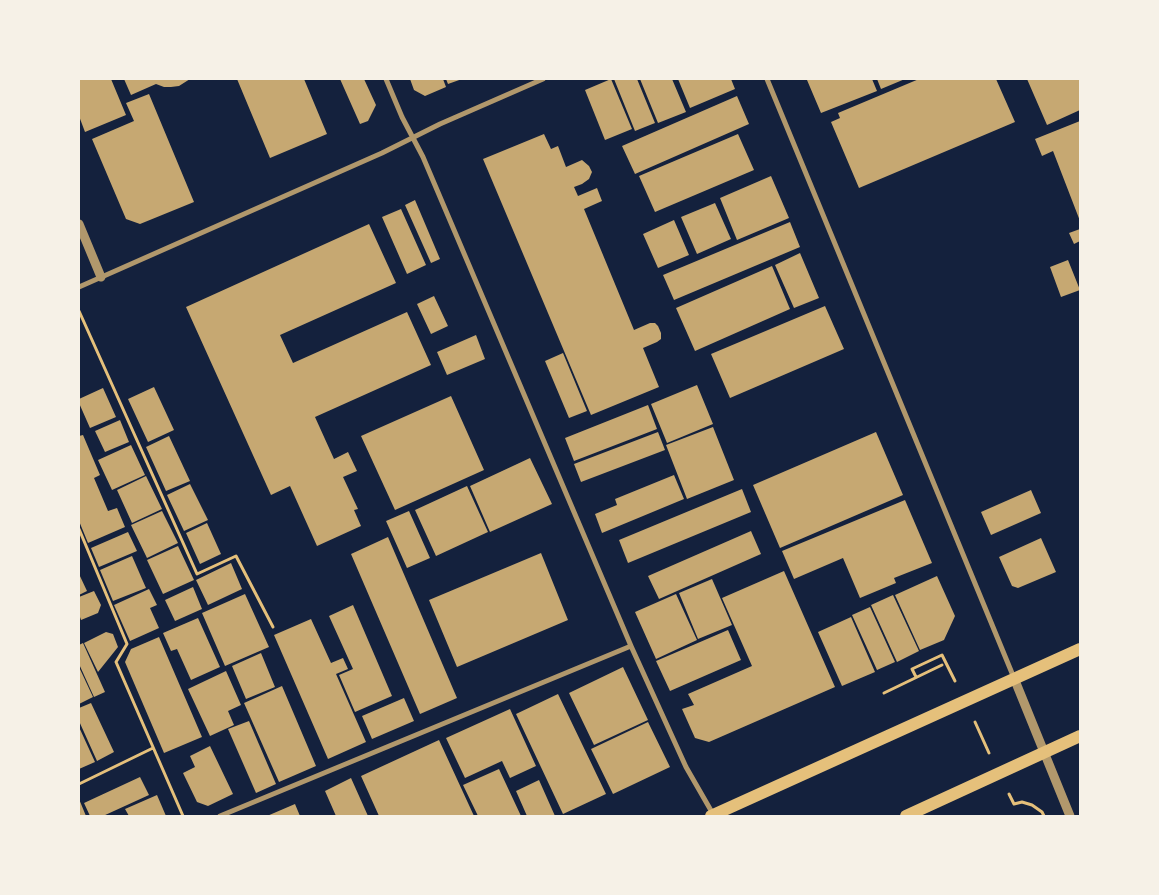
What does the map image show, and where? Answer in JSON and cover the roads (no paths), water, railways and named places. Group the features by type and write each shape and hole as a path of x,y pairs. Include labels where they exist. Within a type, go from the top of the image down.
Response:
{"main road":[{"path":"713,816 1080,649"},
{"path":"906,816 1080,736"}],"street":[{"path":"386,79 402,117 424,158 631,646 686,767 713,816"},
{"path":"79,287 382,153 440,124 543,79"},
{"path":"767,79 1070,816"},
{"path":"79,224 100,277"},
{"path":"220,816 631,646"}]}
